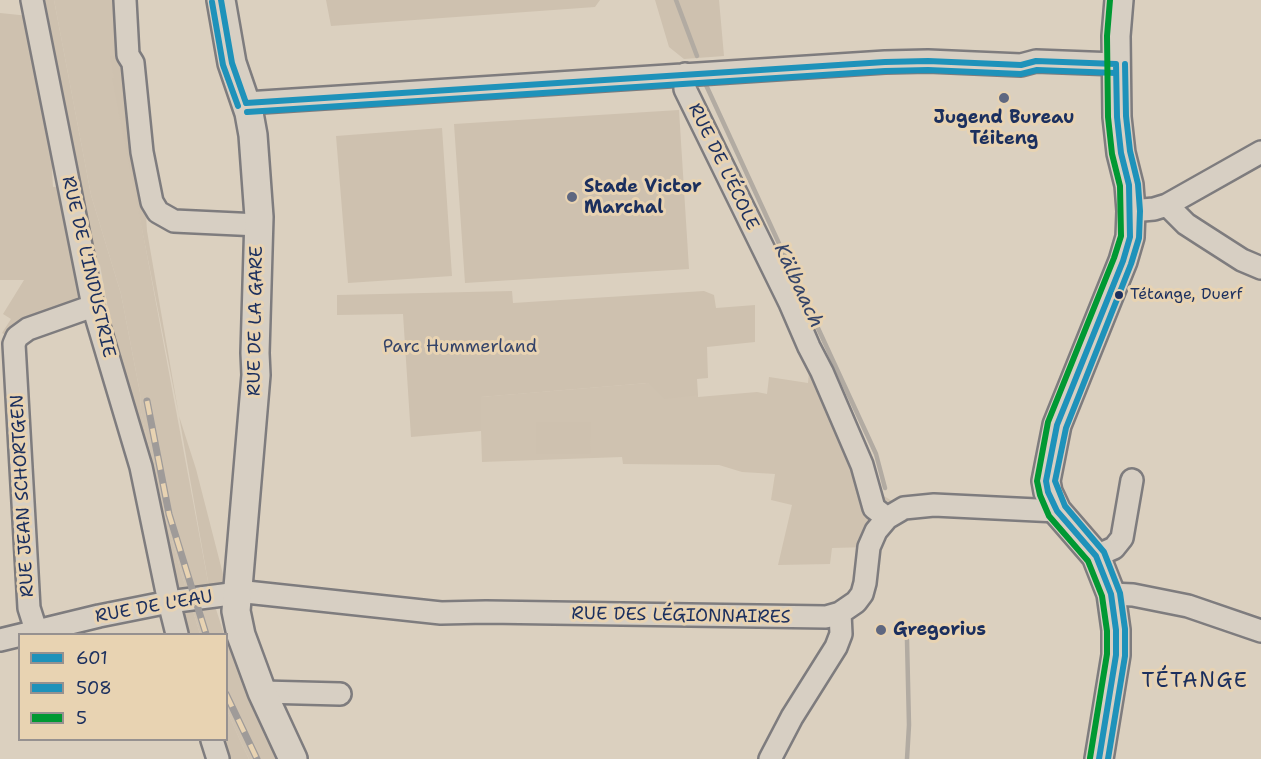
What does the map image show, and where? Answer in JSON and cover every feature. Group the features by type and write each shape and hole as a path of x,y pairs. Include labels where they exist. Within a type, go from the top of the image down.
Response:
{"main road":[{"path":"221,0 232,63 246,103 253,135 259,225"},
{"path":"1099,759 1116,655 1116,630 1111,594 1096,555 1057,511 1048,492 1046,481 1057,425 1123,261 1130,237 1129,185 1121,153 1117,117 1116,36 1119,0"},
{"name":"RUE DE LA GARE","path":"259,225 256,375 236,611 262,692 293,759"}],"street":[{"name":"RUE DE L'INDUSTRIE","path":"32,0 93,306 141,467 168,602 177,633"},
{"name":"RUE DE LA GARE","path":"125,0 128,55 133,63 142,152 152,202 158,212 174,220 259,225"},
{"path":"246,103 918,61 1021,65 1036,61 1116,64"},
{"name":"RUE DE L'ÉCOLE","path":"685,74 685,89 822,372 862,465 874,508 887,518"},
{"path":"1131,211 1154,209 1167,205 1261,152"},
{"path":"1167,205 1186,224 1203,236 1242,260 1261,268"},
{"name":"RUE JEAN SCHORTGEN","path":"36,630 29,608 14,344 17,338 28,329 93,306"},
{"path":"1096,555 1114,548 1122,538 1132,480"},
{"path":"770,759 792,717 836,647 841,634 840,613 856,602 862,594 869,547 876,531 887,518 904,508 934,505 1057,511"},
{"name":"RUE DE L'EAU","path":"25,633 168,602 239,592"},
{"name":"RUE DES LÉGIONNAIRES","path":"239,592 441,613 496,612 817,619 840,613"},
{"path":"1111,594 1133,595 1188,606 1261,631"},
{"name":"RUE DE L'EAU","path":"0,640 18,635"},
{"path":"262,692 340,694"},
{"path":"212,741 218,759"}],"shaded area":[{"path":"54,0 125,0 128,55 114,78 209,587 186,589 165,516 141,413 140,393 121,294 91,195"},
{"path":"809,372 828,373 877,492 904,508 869,547 832,548 830,564 778,565 792,505 771,500 775,474 742,472 719,465 623,464 622,457 482,462 480,397 648,383 698,395 698,397 757,392 767,394 769,377 808,383"},
{"path":"215,606 224,633 200,633 192,608"},
{"path":"228,646 253,708 281,759 249,759 228,712"}],"green space":[{"path":"45,0 54,0 91,195 121,294 140,393 141,413 165,516 186,589 182,590 192,608 200,633 185,633 179,616 185,609 180,590 169,587 115,348 100,265 89,255 43,21 49,19"},
{"path":"326,0 600,0 595,7 331,26"},
{"path":"655,0 719,0 724,56 684,59 669,47"},
{"path":"0,13 29,16 57,149 52,169 53,187 62,186 86,308 11,338 2,333 11,319 3,314 24,280 0,280"},
{"path":"128,55 142,152 147,231 179,416 112,78 114,78 110,56"},
{"name":"Stade Victor Marchal","path":"679,110 689,269 465,283 454,124"},
{"path":"442,128 452,276 348,283 336,136"},
{"name":"Parc Hummerland","path":"512,291 513,303 704,291 714,295 716,308 755,305 755,342 707,347 708,378 697,379 698,395 664,399 648,383 481,397 481,431 411,437 403,314 337,315 337,295"},
{"path":"179,416 196,469 225,582 209,587"},
{"path":"536,422 591,422 590,454 536,454"},
{"path":"228,712 249,759 227,759 223,741 228,741"}],"waterway":[{"name":"Kälbaach","path":"676,0 697,56"},
{"name":"Kälbaach","path":"706,85 876,454 885,488"},
{"name":"Kälbaach","path":"907,640 909,725 907,759"}],"railway":[{"path":"147,401 169,514 206,633"},
{"path":"228,698 257,759"}],"transit line":[{"name":"601","path":"221,0 232,63 246,103"},
{"name":"5","path":"1090,758 1107,654 1107,631 1102,596 1088,561 1049,516 1037,481 1048,422 1121,236 1120,186 1112,154 1108,117 1107,36 1110,0"},
{"name":"508","path":"212,2 223,65 238,106"},
{"name":"601","path":"246,103 885,62 928,61 1021,65 1036,61 1116,64"},
{"name":"601","path":"1099,759 1116,655 1116,630 1111,594 1096,556 1057,511 1048,492 1046,481 1057,425 1123,261 1130,237 1129,185 1121,153 1117,117 1116,64"},
{"name":"508","path":"1108,759 1125,656 1125,629 1120,593 1104,552 1065,506 1055,481 1066,428 1131,264 1139,238 1138,184 1130,151 1126,116 1125,64"},
{"name":"508","path":"247,112 885,71 928,70 1021,74 1037,70 1116,73"}],"place":[{"name":"Jugend Bureau Téiteng","path":"1004,98"},
{"name":"Stade Victor Marchal","path":"572,197"},
{"name":"Tétange, Duerf","path":"1119,295"},
{"name":"Gregorius","path":"881,630"}],"district":[{"name":"TÉTANGE","path":"1195,682"}]}
